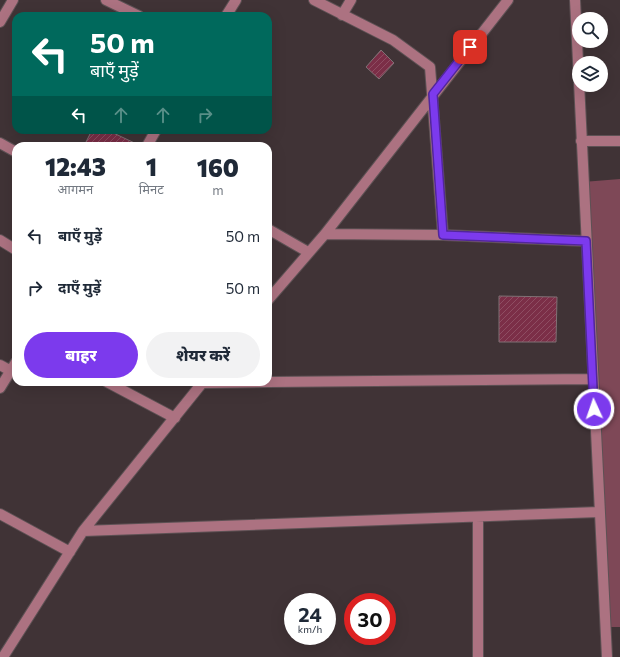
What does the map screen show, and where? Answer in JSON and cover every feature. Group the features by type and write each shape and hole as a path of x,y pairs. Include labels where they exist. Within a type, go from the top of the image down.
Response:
{"street":[{"path":"0,22 13,0"},
{"path":"106,0 131,12"},
{"path":"228,12 236,0"},
{"path":"314,0 393,40 430,67 443,235"},
{"path":"342,14 351,0"},
{"path":"272,295 325,234 508,0"},
{"path":"575,0 592,379 607,657"},
{"path":"581,141 620,141"},
{"path":"0,143 12,150"},
{"path":"272,231 308,252"},
{"path":"325,234 443,235 586,241"},
{"path":"0,240 12,248"},
{"path":"0,365 12,366"},
{"path":"0,388 12,368"},
{"path":"272,382 592,379"},
{"path":"115,386 175,418"},
{"path":"3,657 83,532 200,386"},
{"path":"83,532 599,512"},
{"path":"0,514 70,552"},
{"path":"478,517 478,657"}],"shaded area":[{"path":"620,179 620,627 604,627 583,182"}],"building":[{"path":"381,50 394,63 379,79 366,67"},
{"path":"90,134 116,134 132,142 86,142"},
{"path":"499,296 557,297 556,342 499,342"}],"route":[{"path":"470,47 433,94 443,235 586,241 594,409"}]}
